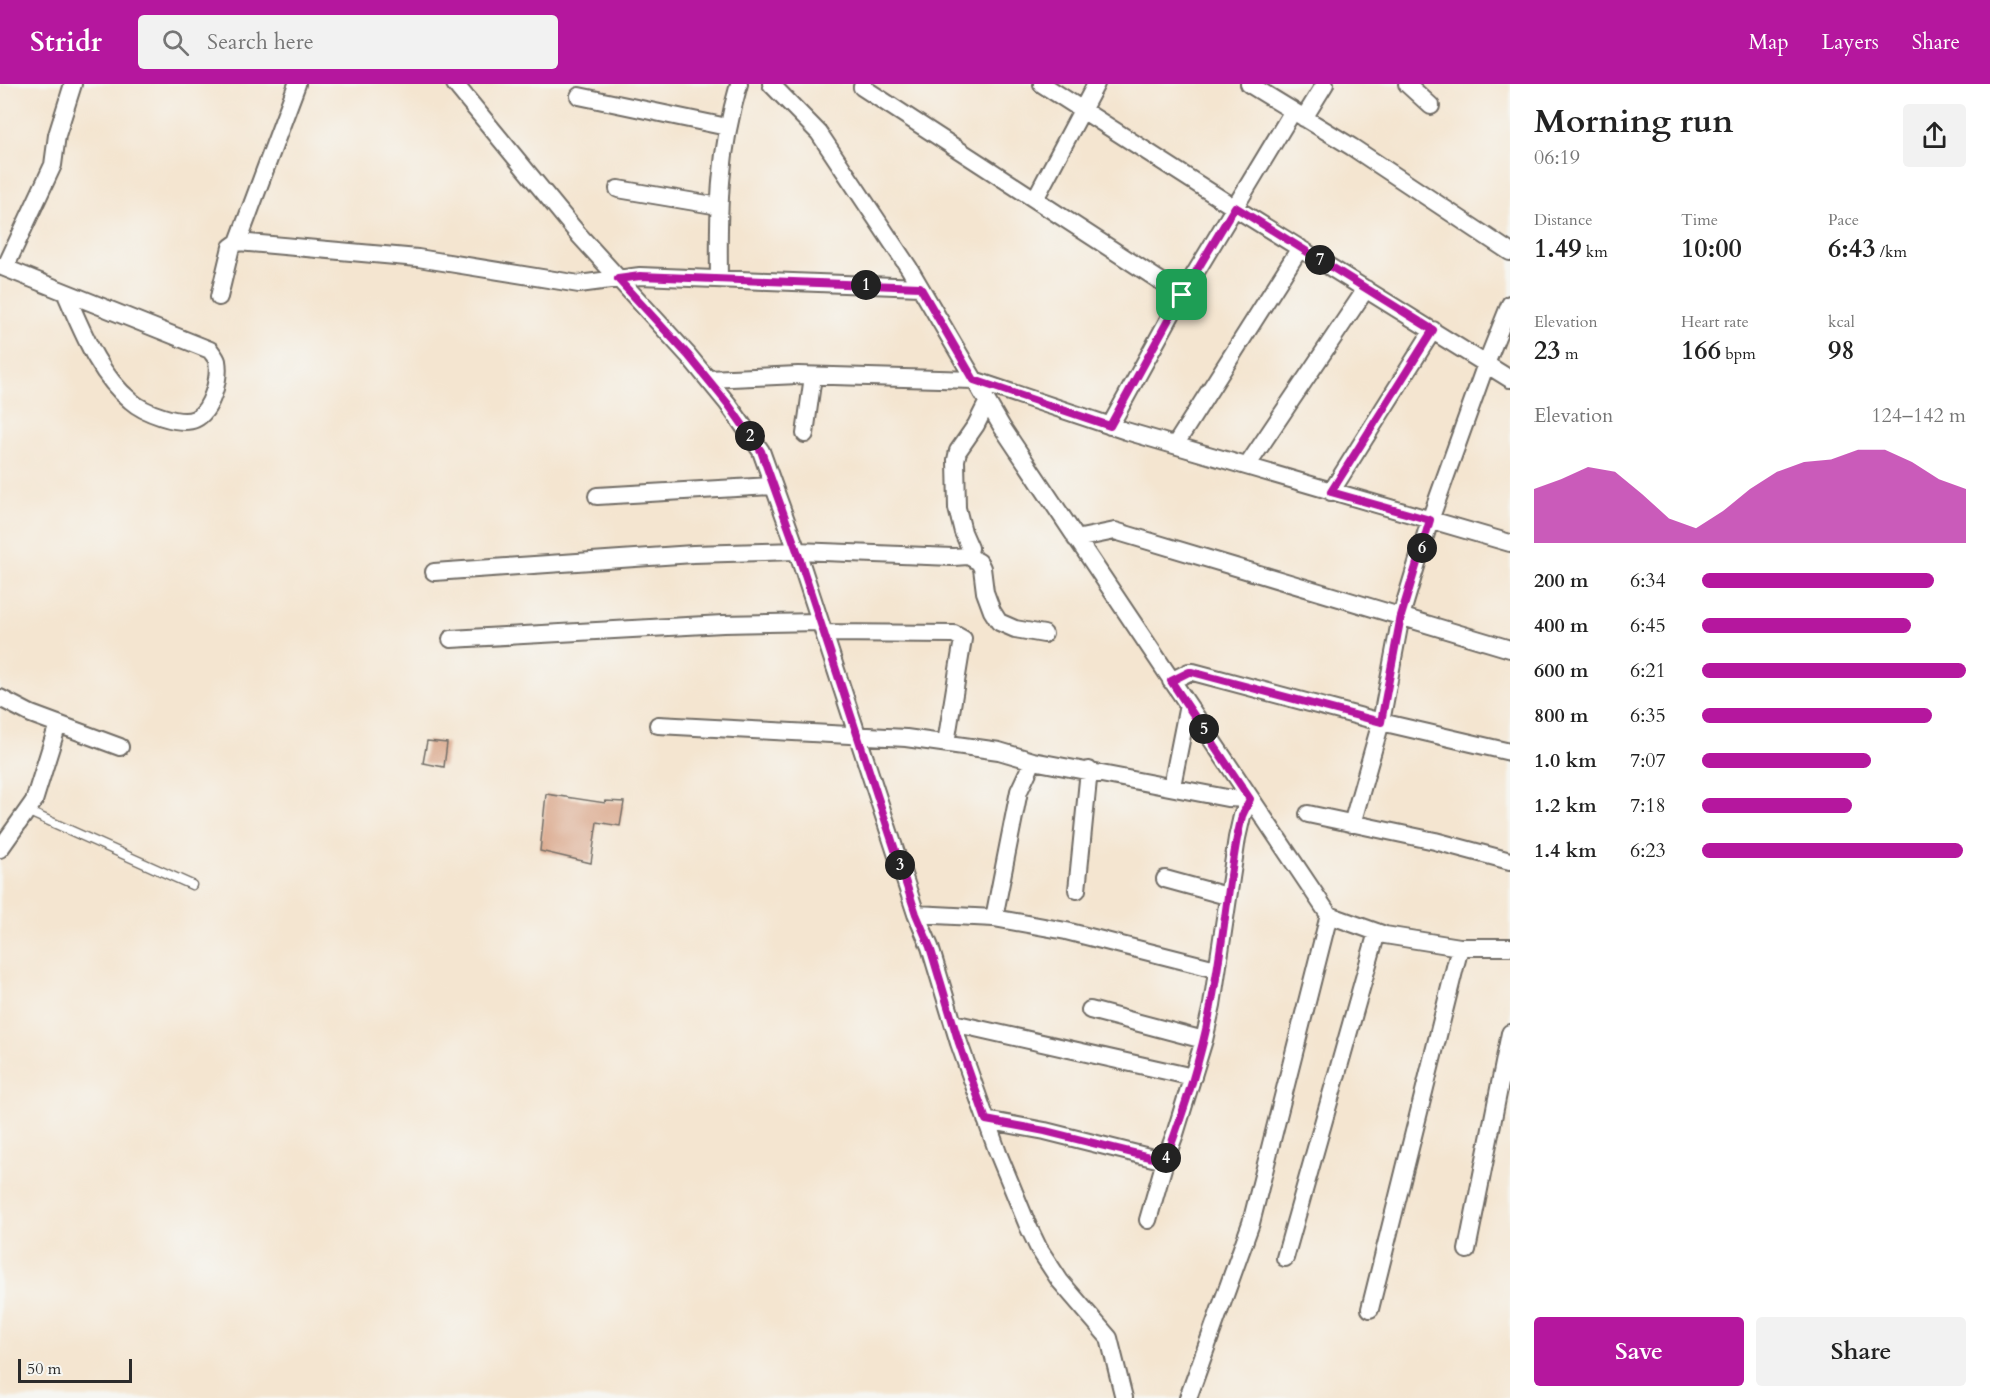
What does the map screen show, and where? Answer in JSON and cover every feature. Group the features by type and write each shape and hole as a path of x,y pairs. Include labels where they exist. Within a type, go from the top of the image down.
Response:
{"street":[{"path":"65,292 95,356 111,380 132,402 154,415 180,420 197,418 205,412 212,397 217,375 217,359 210,350 65,292 2,267 53,165 57,135 72,84"},
{"path":"219,297 231,247 238,242 297,84"},
{"path":"455,84 579,236 708,379 761,451 797,551 986,1120 1039,1250 1068,1292 1083,1305 1109,1338 1124,1398"},
{"path":"719,279 719,189 727,127 739,84"},
{"path":"771,84 819,133 920,287 1002,428 1329,915 1377,932 1460,947 1510,947"},
{"path":"863,84 862,87 1182,295"},
{"path":"1042,84 1510,379"},
{"path":"1035,199 1096,84"},
{"path":"1249,84 1352,147 1510,252"},
{"path":"1110,426 1182,295 1235,207 1298,114 1325,84"},
{"path":"1407,84 1431,106"},
{"path":"579,96 727,127"},
{"path":"618,189 719,206"},
{"path":"238,242 418,258 579,284 640,276 920,287"},
{"path":"1175,445 1300,248"},
{"path":"1247,466 1366,289"},
{"path":"1352,824 1381,722 1401,616 1430,520 1510,304"},
{"path":"1331,492 1433,330"},
{"path":"708,379 813,376 974,380 1110,426 1510,543"},
{"path":"805,434 813,376"},
{"path":"968,556 970,548 957,508 956,460 958,451 976,425 987,403"},
{"path":"597,496 772,486"},
{"path":"1076,539 1115,531 1510,649"},
{"path":"434,572 693,554 797,551 968,556 979,562 982,568 985,592 999,622 1015,629 1044,634"},
{"path":"451,639 723,624 954,634 963,639 946,743"},
{"path":"1171,681 1192,672 1381,722 1510,752"},
{"path":"0,698 31,714 120,747"},
{"path":"1172,786 1188,705"},
{"path":"0,849 34,801 58,724"},
{"path":"658,725 906,738 999,751 1033,761 1227,798 1250,799"},
{"path":"994,918 1019,791 1033,761"},
{"path":"1077,890 1089,770"},
{"path":"1148,1220 1204,1040 1212,1005 1227,896 1242,816 1250,799"},
{"path":"1308,814 1434,841 1510,861"},
{"path":"1165,879 1227,896"},
{"path":"916,914 994,918 1066,931 1216,969"},
{"path":"1188,1398 1251,1223 1329,915"},
{"path":"1286,1258 1377,932"},
{"path":"1370,1309 1460,947"},
{"path":"1090,1010 1204,1040"},
{"path":"953,1023 1193,1077"},
{"path":"1467,1250 1510,1034"},
{"path":"986,1120 1045,1131 1165,1161"}],"lane":[{"path":"27,811 192,885"}],"building":[{"path":"427,741 447,743 444,767 423,763"},
{"path":"546,794 605,803 605,801 624,802 620,826 597,822 591,863 540,851"}],"route":[{"path":"1235,207 1433,330 1331,492 1430,520 1401,616 1381,722 1192,672 1171,681 1250,799 1242,816 1237,838 1212,1005 1204,1040 1165,1161 1045,1131 986,1120 797,551 761,451 728,404 688,355 618,279 640,276 920,287 974,380 1110,426 1182,295 1235,207"}]}
